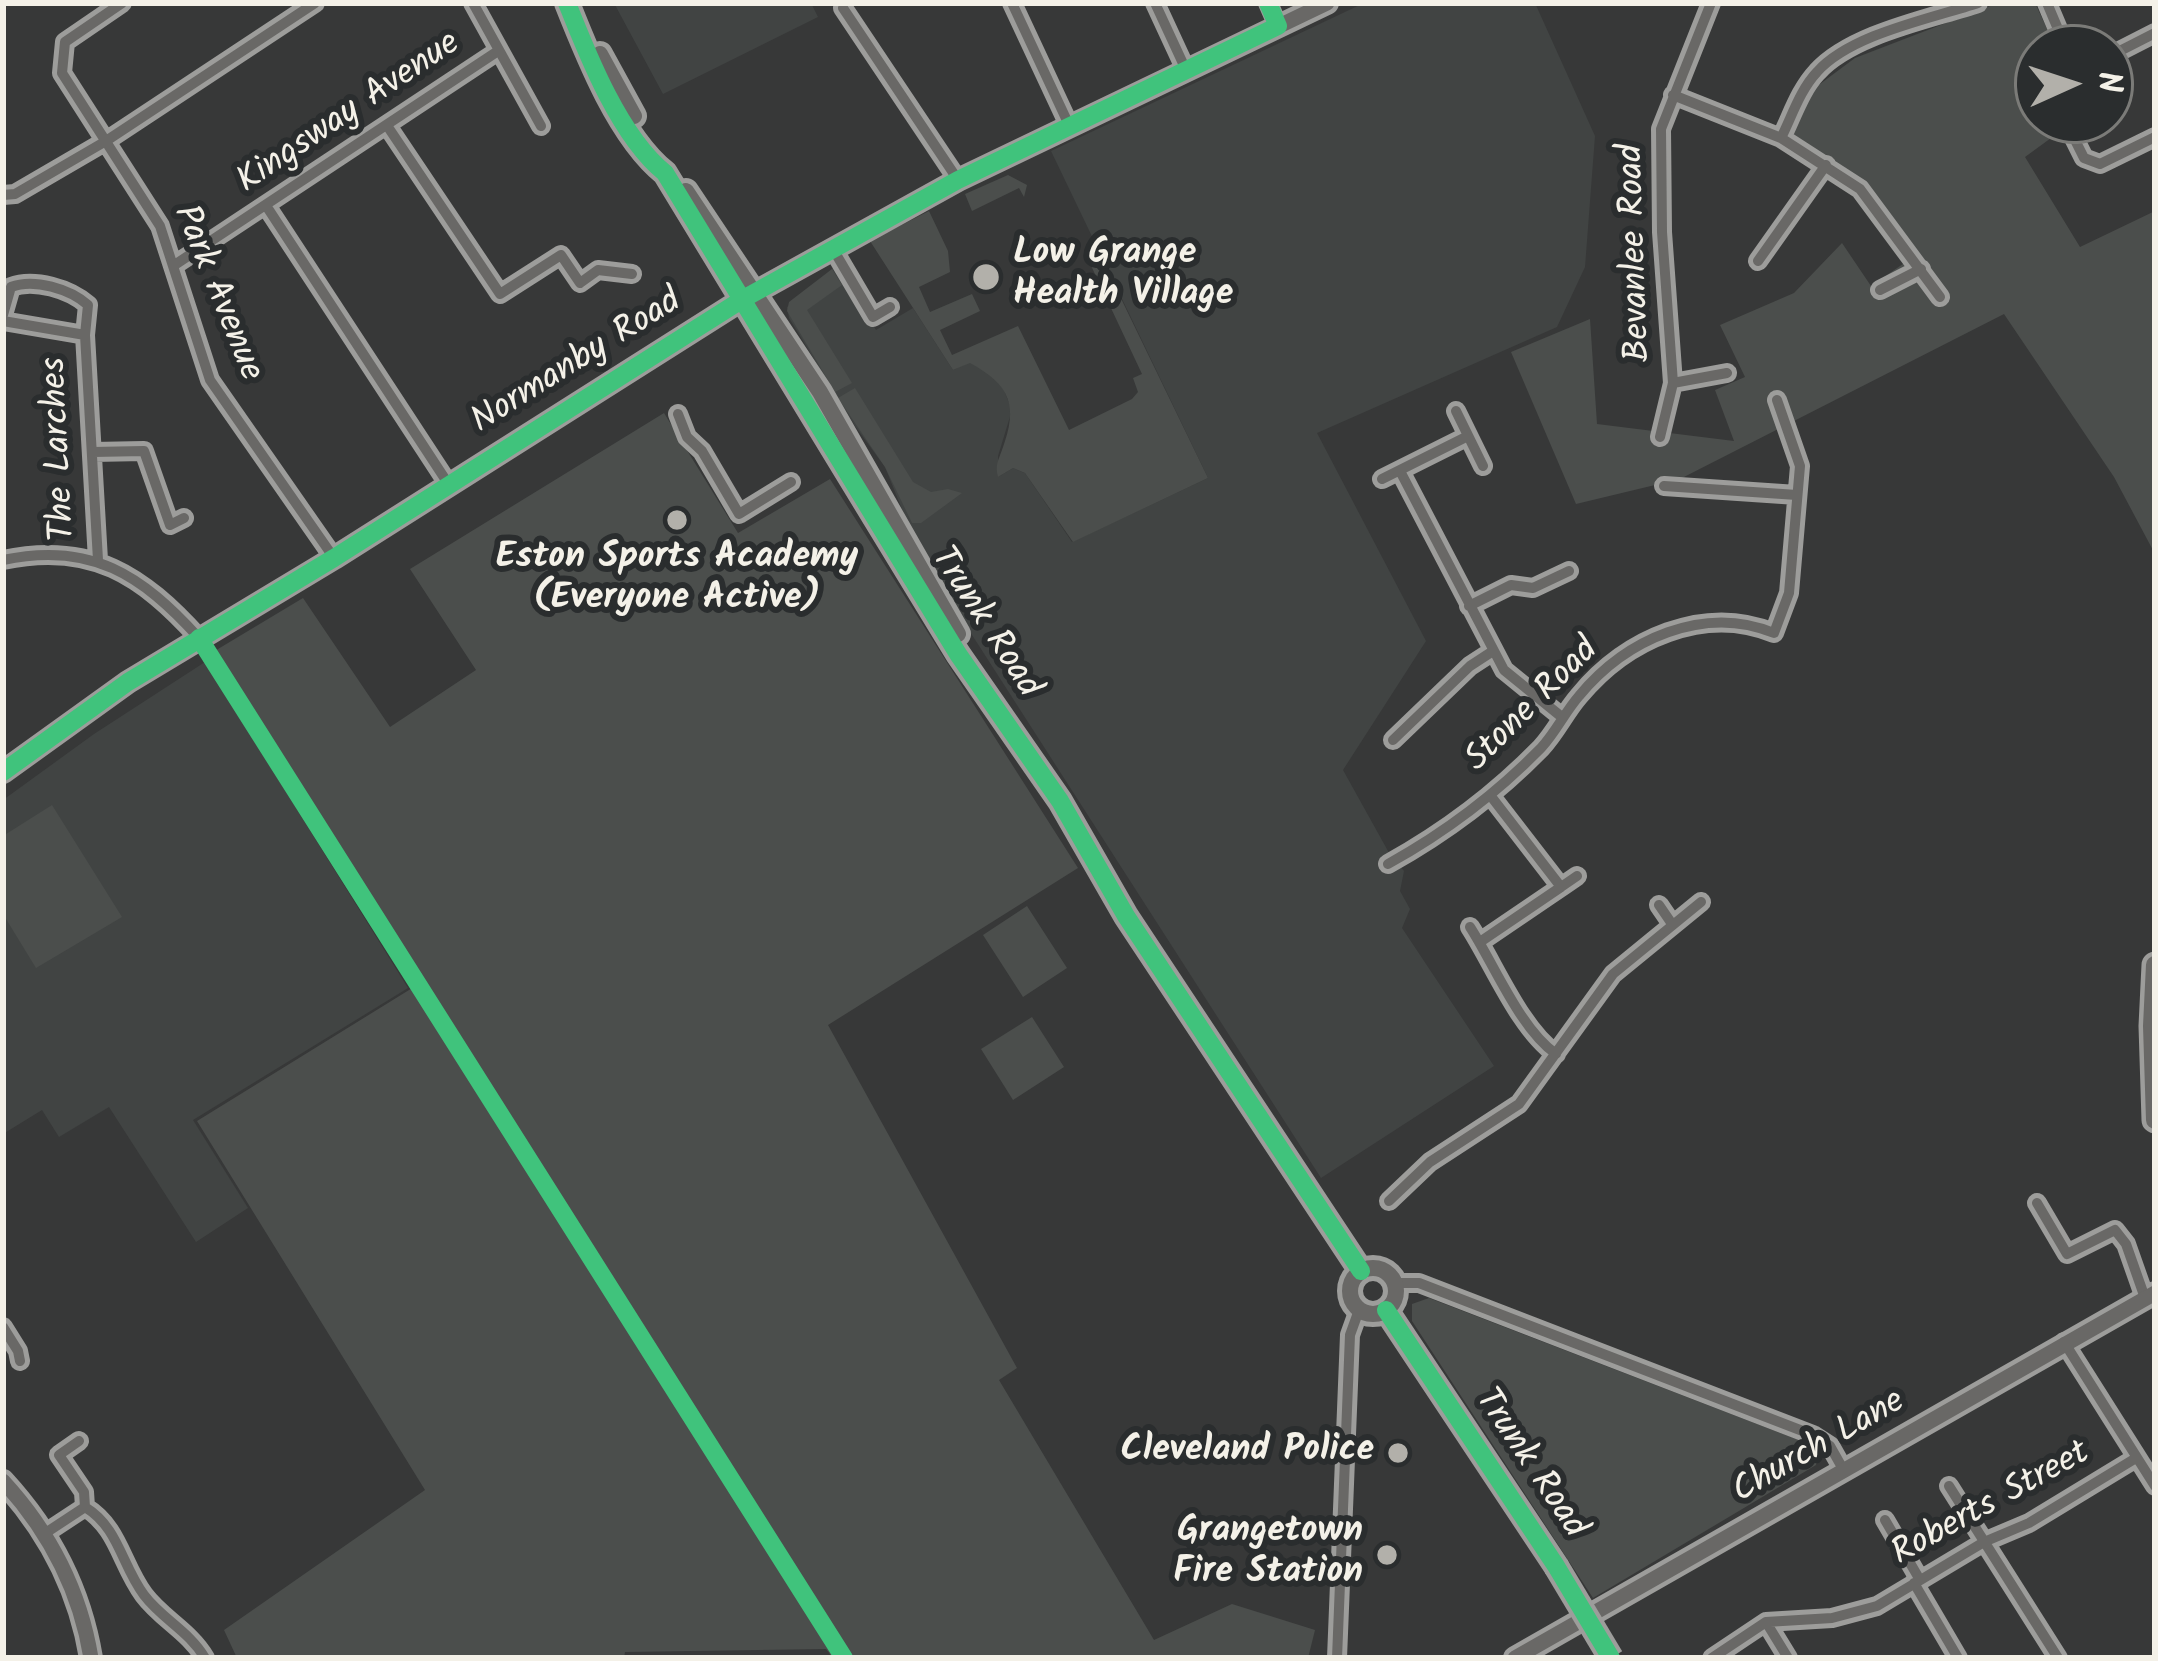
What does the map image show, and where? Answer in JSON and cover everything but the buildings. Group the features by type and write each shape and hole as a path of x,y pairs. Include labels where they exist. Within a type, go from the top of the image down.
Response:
{"highway":[{"path":"2155,965 2155,1120"}],"main road":[{"name":"Trunk Road","path":"570,3 606,92 645,155 664,173 750,296 958,654 996,704 1092,851 1126,916 1361,1271"},
{"path":"1380,1269 1395,1283 1395,1298 1386,1310 1372,1315 1359,1310 1350,1290 1361,1271 1380,1269"},
{"name":"Trunk Road","path":"1386,1310 1556,1566 1611,1658"}],"street":[{"name":"Park Avenue","path":"122,3 65,42 62,73 160,226 210,380 334,558"},
{"path":"3,195 15,194 106,141 315,3"},
{"path":"473,3 541,126"},
{"path":"1012,3 1069,125"},
{"path":"1155,3 1186,70"},
{"path":"1268,3 1279,26"},
{"name":"Normanby Road","path":"3,772 111,694 750,296 958,180 1327,3"},
{"name":"Bevanlee Road","path":"1660,437 1673,383 1662,232 1661,129 1711,3"},
{"path":"1781,138 1807,85 1834,57 1858,44 1978,3"},
{"path":"843,8 958,180"},
{"name":"Kingsway Avenue","path":"173,266 498,51"},
{"path":"1673,95 1781,138 1860,189 1940,297"},
{"path":"388,127 500,294 561,255 580,283 598,270 632,274"},
{"path":"2077,144 2084,158 2100,164 2155,137"},
{"path":"1758,260 1826,165"},
{"path":"267,208 448,485"},
{"path":"833,249 873,316 890,307"},
{"path":"1880,290 1921,269"},
{"name":"The Larches","path":"86,334 3,318 11,286 24,281 76,294 88,305 98,560"},
{"path":"1673,383 1727,373"},
{"path":"1664,486 1798,495 1800,466 1777,400"},
{"path":"1456,411 1483,466"},
{"path":"678,414 687,437 702,451 740,514 790,482"},
{"path":"1382,479 1468,436"},
{"path":"93,452 144,451 170,525 184,518"},
{"path":"1400,471 1504,670 1563,718"},
{"name":"Stone Road","path":"1388,864 1425,844 1490,795 1544,745 1580,693 1664,632 1714,620 1747,623 1774,634 1789,593 1798,495"},
{"path":"3,560 63,554 98,560 165,600 199,638"},
{"path":"1469,606 1510,585 1533,588 1569,571"},
{"path":"1393,740 1492,651"},
{"path":"1490,795 1561,887"},
{"path":"1480,942 1577,876"},
{"path":"1389,1201 1430,1162 1519,1104 1613,974 1701,902"},
{"path":"1658,905 1672,924"},
{"path":"1470,927 1544,1046 1556,1054"},
{"path":"2037,1203 2067,1254 2114,1230 2152,1297"},
{"path":"1395,1283 1419,1283 1813,1435 1829,1446 1844,1469"},
{"name":"Church Lane","path":"1515,1658 2063,1342 2152,1297"},
{"path":"1336,1658 1350,1335 1359,1310"},
{"path":"3,1327 20,1361"},
{"path":"2063,1342 2155,1486"},
{"path":"45,1460 79,1441"},
{"path":"59,1455 84,1492 85,1507 108,1524 143,1594 188,1634 205,1658"},
{"name":"Roberts Street","path":"1766,1622 1832,1618 1876,1606 2137,1458"},
{"path":"3,1481 9,1499 44,1534 74,1593 91,1658"},
{"path":"1949,1486 2058,1658"},
{"path":"44,1534 85,1507"},
{"path":"1885,1520 1958,1658"},
{"path":"1712,1658 1766,1622 1788,1658"}],"shaded area":[{"path":"614,3 811,3 818,17 663,94"},
{"path":"1364,3 1535,3 1595,136 1585,267 1557,327 1317,433 1426,641 1343,770 1404,871 1400,891 1410,909 1402,928 1494,1066 1321,1178 920,554 885,467 855,426 789,318 787,307 836,264 876,330 913,308 953,370 970,362 999,378 1012,410 998,456 998,477 1013,468 1025,473 1072,542 1208,478 1051,151"},
{"path":"1998,3 2035,3 2045,24 2014,24 2014,144 2043,144 2025,157 2080,247 2155,211 2155,554 2114,477 2004,314 1680,479 1576,504 1511,352 1590,319 1597,424 1734,441 1715,390 1745,377 1720,325 1794,293 1842,243 1871,286 1913,257 1859,183 1786,140 1816,87 1855,58"},
{"path":"1008,175 1027,185 1024,197 1019,188 972,211 965,194"},
{"path":"929,211 948,251 950,272 919,287 930,312 972,294 980,311 940,330 952,355 1018,326 1069,430 1132,399 1138,392 1133,378 1142,374 1086,255 1097,249 1208,478 1073,542 1025,473 1013,468 998,477 997,463 1010,421 1002,388 970,363 953,370 870,241"},
{"path":"832,269 842,285 807,310 852,383 835,392 787,311 789,302"},
{"path":"855,388 913,482 931,492 962,493 921,523 912,523 885,467 838,398"},
{"path":"664,413 738,533 830,479 1078,868 828,1025 1017,1368 999,1380 1154,1640 1232,1604 1315,1630 1308,1658 833,1658 826,1649 625,1652 624,1658 237,1658 224,1630 425,1490 197,1121 422,982 213,652 303,598 390,727 476,670 410,569"},
{"path":"205,662 408,988 193,1120 248,1208 196,1242 109,1107 59,1137 42,1110 3,1134 3,800"},
{"path":"52,805 122,917 36,968 3,914 3,836"},
{"path":"1027,906 1067,968 1023,997 983,935"},
{"path":"1032,1017 1064,1067 1013,1100 981,1049"},
{"path":"1429,1298 1809,1444 1818,1456 1816,1465 1593,1598 1412,1321 1412,1304"}],"cycle path":[{"path":"567,3 620,117 665,173 958,654 1060,801 1126,916 1361,1271"},
{"path":"3,772 128,682 334,558 743,299 958,180 1278,26 1268,3"},
{"path":"199,638 844,1658"},
{"path":"1386,1310 1556,1566 1611,1658"}],"place":[{"name":"Low Grange Health Village","path":"986,277"},
{"name":"Eston Sports Academy (Everyone Active)","path":"677,520"},
{"name":"Cleveland Police","path":"1398,1453"},
{"name":"Grangetown Fire Station","path":"1387,1555"}]}
